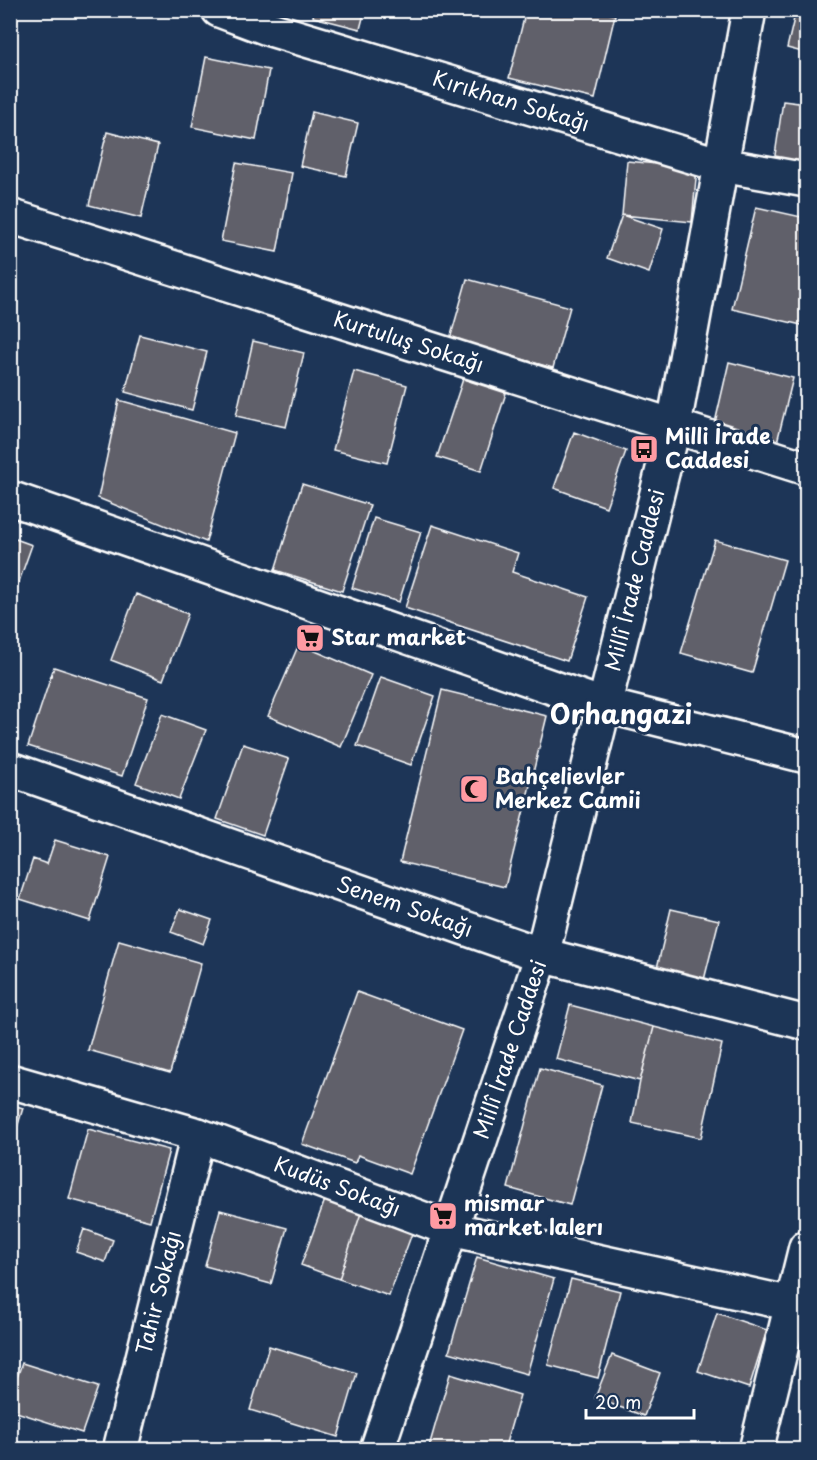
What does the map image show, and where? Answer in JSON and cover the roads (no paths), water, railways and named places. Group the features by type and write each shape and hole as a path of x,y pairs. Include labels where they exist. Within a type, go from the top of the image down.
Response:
{"street":[{"name":"Kırıkhan Sokağı","path":"219,10 270,29 721,165 807,180"},
{"name":"Millî İrade Caddesi","path":"377,1449 542,955 674,425 749,10"},
{"name":"Kurtuluş Sokağı","path":"10,216 807,468"},
{"path":"10,498 603,705 807,756"},
{"name":"Senem Sokağı","path":"10,769 542,955 807,1023"},
{"name":"Kudüs Sokağı","path":"10,1082 198,1135 450,1229 799,1305"},
{"name":"Tahir Sokağı","path":"120,1449 198,1135"},
{"path":"756,1449 799,1305 807,1247"}],"place":[{"name":"Milli İrade Caddesi","path":"644,449"},
{"name":"Star market","path":"310,638"},
{"name":"Bahçelievler Merkez Camii","path":"474,789"},
{"name":"mismar market lalerı","path":"443,1216"}],"district":[{"name":"Orhangazi","path":"621,715"}]}
